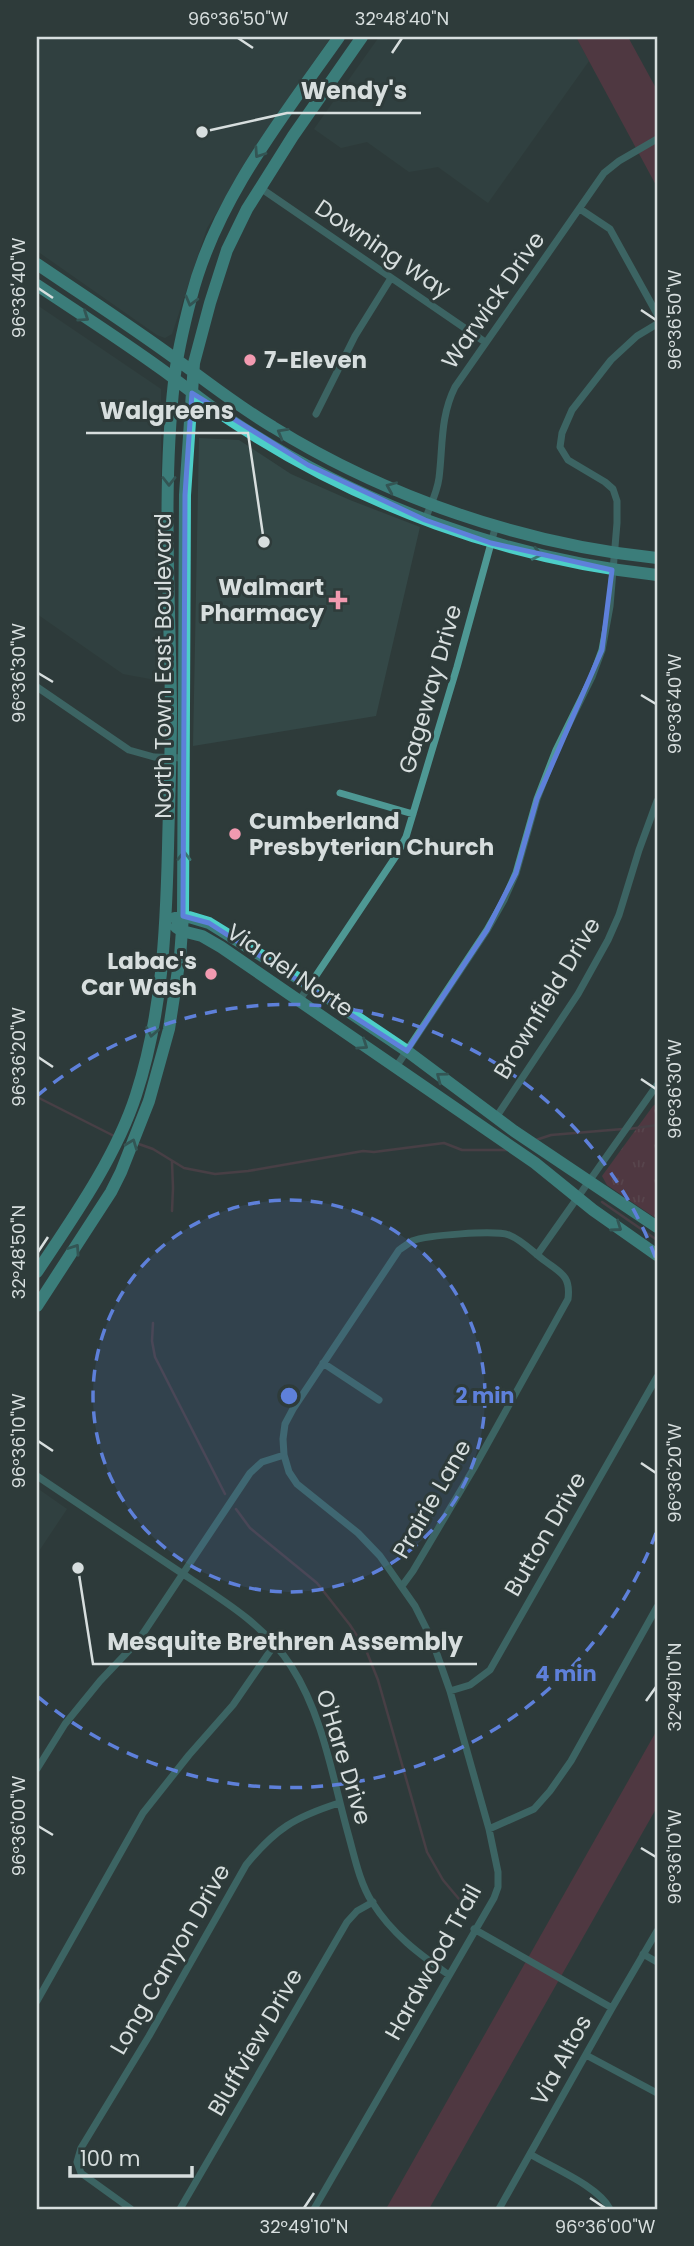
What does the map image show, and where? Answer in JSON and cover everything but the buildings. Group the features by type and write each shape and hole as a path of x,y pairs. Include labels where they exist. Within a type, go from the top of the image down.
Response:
{"main road":[{"name":"North Town East Boulevard","path":"37,1272 106,1162 130,1110 147,1057 157,1008 166,921 170,759 169,456 174,379 191,297 217,225 242,178 339,37"},
{"name":"North Town East Boulevard","path":"37,1306 100,1211 121,1172 143,1115 169,1029 183,916 185,507 192,372 210,303 228,250 259,187 362,37"},
{"path":"288,110 304,122"},
{"path":"210,243 228,250"},
{"path":"37,264 248,411 317,453 431,503 496,525 613,554 657,558"},
{"path":"51,295 60,281"},
{"path":"37,285 233,422 375,499 491,543 612,570 657,575"},
{"path":"310,466 317,453"},
{"path":"169,507 185,507"},
{"path":"168,595 184,595"},
{"path":"166,921 183,916"},
{"name":"Via del Norte","path":"183,916 209,923 309,985 407,1051 514,1131 657,1227"},
{"name":"Via del Norte","path":"166,921 182,931 202,936 221,947 535,1163 657,1255"},
{"path":"147,1057 162,1058"}],"street":[{"name":"Warwick Drive","path":"425,520 438,481 448,401 485,342 604,173 657,139"},
{"name":"Downing Way","path":"259,187 485,342"},
{"path":"580,209 610,229 657,314"},
{"path":"316,414 355,336 391,278"},
{"path":"396,1067 487,930 516,873 537,799 556,750 592,677 602,650 610,606 617,501 613,489 605,482 568,460 560,447 562,433 572,410 611,360 637,336 657,324"},
{"name":"Gageway Drive","path":"299,1001 397,856 414,814 496,525"},
{"path":"37,687 129,750 154,757 185,758"},
{"path":"340,793 414,814"},
{"name":"Brownfield Drive","path":"488,1130 578,994 608,940 657,801"},
{"path":"537,1255 657,1085"},
{"name":"Prairie Lane","path":"284,1455 285,1424 392,1258 413,1241 476,1233 500,1233 511,1236 566,1279 569,1287 568,1299 474,1468 414,1571 402,1586"},
{"path":"323,1363 379,1400"},
{"name":"Button Drive","path":"450,1691 470,1685 490,1670 657,1377"},
{"path":"37,1769 65,1724 100,1681 138,1642 250,1473 262,1462 284,1455"},
{"name":"Hardwood Trail","path":"284,1455 289,1472 297,1484 358,1533 380,1556 415,1606 432,1640 450,1691 489,1829 498,1872 498,1887 494,1898 314,2209"},
{"name":"O'Hare Drive","path":"37,1476 230,1604 275,1644 291,1665 311,1704 358,1872 373,1902 396,1934 415,1952 449,1975"},
{"path":"489,1829 534,1809 550,1791 571,1761 657,1607"},
{"path":"37,2001 144,1813 189,1755 233,1705 275,1644"},
{"name":"Long Canyon Drive","path":"131,2209 81,2173 77,2162 81,2148 149,2036 246,1865 277,1832 309,1812 339,1803"},
{"name":"Bluffview Drive","path":"180,2209 347,1922 373,1902"},
{"path":"474,1929 611,2008"},
{"name":"Via Altos","path":"499,2209 657,1931"},
{"path":"643,1954 657,1962"},
{"path":"586,2055 657,2093"},
{"path":"530,2154 604,2199 610,2209"}],"highlighted area":[{"path":"192,393 308,465 425,520 491,543 612,570 602,650 537,799 516,873 487,930 407,1051 209,923 183,916 185,495"}],"shaded area":[{"path":"37,37 331,37 276,116 207,228 172,334 165,338 37,251"},
{"path":"379,37 576,37 589,61 488,203 438,167 409,172 367,142 341,148 314,129"},
{"path":"37,305 161,389 161,681 123,674 37,614"},
{"path":"199,438 239,440 291,474 420,527 376,716 193,746"},
{"path":"37,1488 67,1509 37,1554"}],"green space":[{"path":"576,37 628,37 657,90 657,187"},
{"path":"657,1103 657,1219 607,1185 602,1176"},
{"path":"657,1730 657,1807 429,2209 386,2209"}],"waterway":[{"path":"37,1097 116,1137"},
{"path":"629,1129 657,1125"},
{"path":"536,1140 551,1135 623,1129"},
{"path":"136,1143 153,1149 184,1168 215,1174 248,1171 363,1151 444,1143 462,1150 510,1150"},
{"path":"172,1162 172,1211"},
{"path":"602,1202 657,1240"},
{"path":"153,1323 155,1357 225,1494"},
{"path":"236,1509 250,1528 317,1583 366,1650 378,1680 427,1852 443,1880 469,1911"}],"place":[{"name":"Wendy's","path":"202,132"},
{"name":"7-Eleven","path":"250,360"},
{"name":"Walgreens","path":"264,542"},
{"name":"Walmart Pharmacy","path":"338,600"},
{"name":"Cumberland Presbyterian Church","path":"235,834"},
{"name":"Labac's Car Wash","path":"211,974"},
{"name":"Mesquite Brethren Assembly","path":"78,1568"}]}
